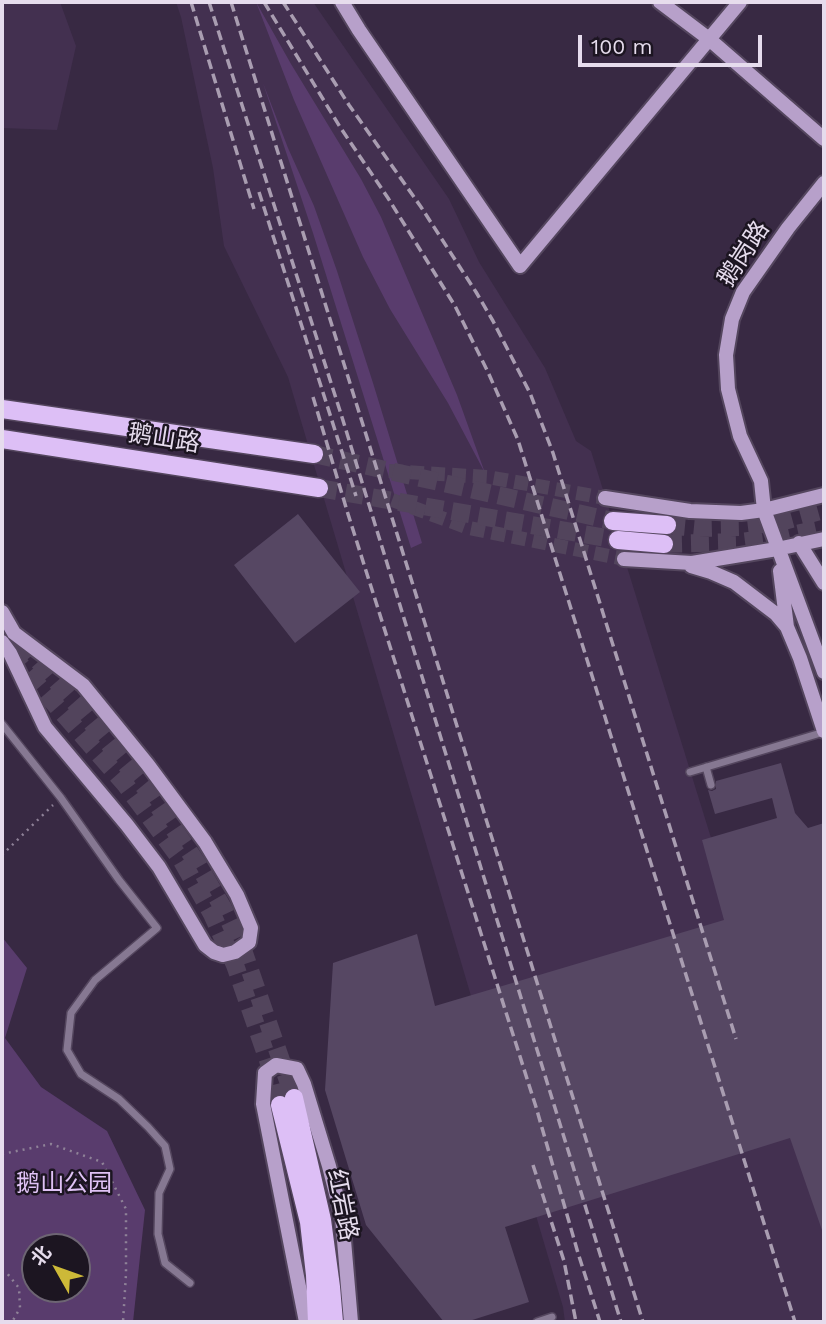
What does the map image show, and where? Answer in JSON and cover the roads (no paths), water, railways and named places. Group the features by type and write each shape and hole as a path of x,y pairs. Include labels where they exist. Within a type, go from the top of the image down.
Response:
{"main road":[{"name":"鹅山路","path":"2,409 314,454"},
{"name":"鹅山路","path":"2,439 319,488"},
{"path":"612,522 667,525"},
{"path":"618,540 664,544"},
{"name":"红岩路","path":"317,1322 309,1222 287,1101 322,1220 334,1322"}],"street":[{"path":"342,2 520,267 740,2"},
{"path":"660,2 709,39 824,139"},
{"name":"鹅岗路","path":"777,549 764,510 761,481 740,436 728,389 726,355 732,319 743,292 824,183"},
{"path":"605,498 690,511 741,513 824,495"},
{"path":"624,559 680,563 705,561 824,539"},
{"path":"799,543 824,583"},
{"path":"777,549 787,627 824,732"},
{"path":"777,549 824,672"},
{"path":"680,563 734,582 776,614 787,627"},
{"path":"2,612 9,642 45,727 159,867 205,945 223,955 235,952 249,942 251,928 237,895 205,842 148,765 83,685 9,642"},
{"path":"306,1322 263,1104 265,1073 276,1065 297,1069 329,1166 342,1217 351,1322"}],"lane":[{"path":"2,724 61,798 157,928 95,980 71,1013 67,1051 82,1074 119,1099 165,1146 170,1169 159,1193 158,1234 165,1263 190,1283"},
{"path":"690,772 824,732"},
{"path":"706,767 711,785"},
{"path":"537,1322 552,1317"}],"tunnel":[{"path":"314,454 613,521"},
{"path":"389,471 488,477 605,498"},
{"path":"319,488 618,540"},
{"path":"392,500 469,528 624,559"},
{"path":"667,525 698,528 739,527 780,522 824,510"},
{"path":"664,544 741,542 824,528"},
{"path":"21,641 147,790 197,863 243,950 294,1098"},
{"path":"10,653 125,784 182,861 212,914 235,965 271,1069 280,1105"}],"railway":[{"path":"191,2 254,209"},
{"path":"209,2 341,414 621,1322"},
{"path":"231,2 643,1322"},
{"path":"264,2 340,127 455,306 518,440 795,1322"},
{"path":"283,2 349,105 421,207 476,292 530,393 553,453 736,1039"},
{"path":"259,192 356,496"},
{"path":"313,397 536,1107 600,1322"},
{"path":"533,1165 564,1261 576,1322"}],"park label":[{"name":"鹅山公园","path":"64,1184"}]}
